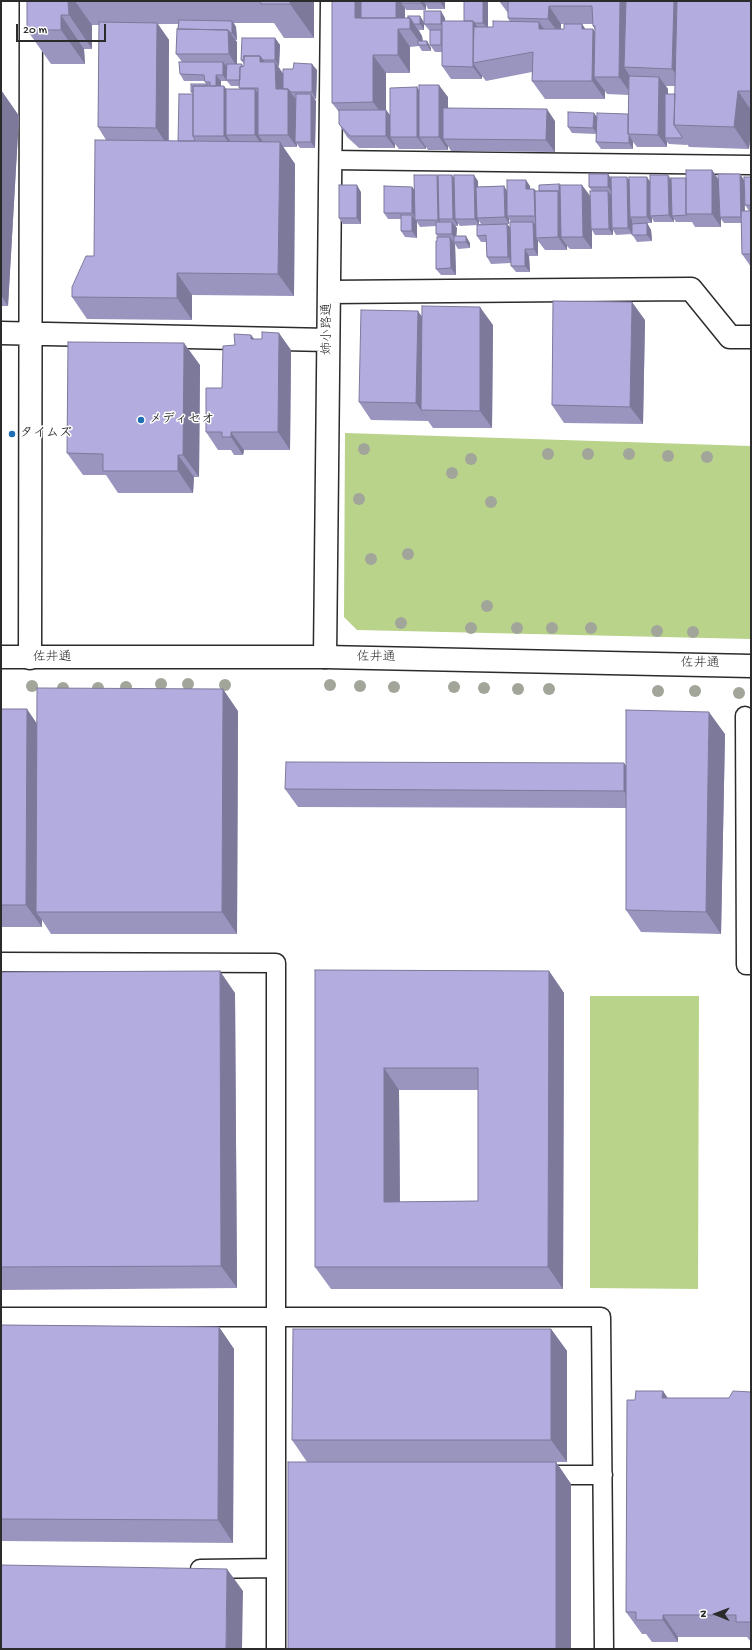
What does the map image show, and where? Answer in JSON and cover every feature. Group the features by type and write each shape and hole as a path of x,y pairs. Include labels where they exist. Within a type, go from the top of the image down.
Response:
{"street":[{"path":"30,658 31,1"},
{"name":"姉小路通","path":"325,657 332,1"},
{"path":"329,292 691,289 730,337 751,337"},
{"path":"1,333 328,340"},
{"name":"佐井通","path":"1,657 325,657 751,666"}],"lane":[{"path":"330,160 751,165"},
{"path":"745,716 746,965 751,965"},
{"path":"1,962 276,963 275,1318 283,1476 275,1568 276,1649"},
{"path":"1,1317 275,1318 601,1316 604,1649"},
{"path":"523,1475 602,1475"},
{"path":"181,1569 275,1568"}],"green space":[{"path":"345,433 751,446 751,639 357,630 344,617"},
{"path":"590,996 699,996 698,1289 590,1288"}],"building":[{"path":"27,1 68,1 69,15 61,15 61,30 27,30"},
{"path":"260,1 290,1 290,4 261,4"},
{"path":"332,1 355,1 355,18 410,18 410,29 398,29 398,55 373,55 373,102 332,103"},
{"path":"361,1 396,1 396,18 361,18"},
{"path":"401,1 421,1 421,3 401,3"},
{"path":"440,1 440,2 424,2"},
{"path":"464,1 483,1 483,23 464,21"},
{"path":"508,1 620,1 619,77 594,77 595,26 593,26 592,6 549,6 548,19 508,18"},
{"path":"626,1 674,1 672,69 624,67"},
{"path":"677,1 751,1 751,91 738,91 734,127 674,125"},
{"path":"424,11 441,11 441,24 424,24"},
{"path":"408,16 420,16 420,24 414,24"},
{"path":"179,20 232,21 232,33 228,30 178,29"},
{"path":"442,21 473,21 473,67 442,66"},
{"path":"493,21 539,22 539,29 564,29 564,24 582,24 582,29 593,29 592,81 532,81 533,52 473,63 474,27 493,27"},
{"path":"99,22 157,23 156,128 98,127"},
{"path":"177,29 228,30 229,54 176,54"},
{"path":"430,30 441,30 441,45 430,45"},
{"path":"242,38 275,38 275,60 263,60 260,56 244,56 244,60 241,60"},
{"path":"418,41 427,41 427,45 418,45"},
{"path":"244,56 260,56 260,62 275,62 276,89 288,89 288,135 258,135 258,88 239,88 240,67 244,66"},
{"path":"179,62 223,62 223,75 216,75 216,86 210,86 210,82 205,82 204,75 180,74"},
{"path":"294,63 312,64 312,92 291,92 288,89 283,89 283,69 293,69"},
{"path":"227,64 242,64 240,67 240,80 226,80"},
{"path":"629,76 659,77 658,135 628,134"},
{"path":"191,84 207,84 207,86 193,86 193,92 191,92"},
{"path":"419,85 439,85 439,137 419,137"},
{"path":"193,86 224,86 224,136 193,136"},
{"path":"417,87 417,137 390,137 390,88"},
{"path":"226,89 255,89 255,135 226,135"},
{"path":"179,94 193,94 193,136 195,141 178,141"},
{"path":"296,94 311,94 311,142 295,142"},
{"path":"665,94 675,94 674,125 682,138 665,138"},
{"path":"443,108 547,109 546,140 443,139"},
{"path":"339,110 386,110 386,136 350,136 339,124"},
{"path":"568,112 594,113 593,128 568,127"},
{"path":"597,113 628,114 629,143 596,142"},
{"path":"95,140 280,142 278,274 177,273 177,298 72,297 72,287 86,256 94,256"},
{"path":"686,170 712,170 712,214 686,214"},
{"path":"589,174 608,174 608,187 589,187"},
{"path":"718,174 740,174 741,217 720,217"},
{"path":"414,175 437,175 438,220 415,220"},
{"path":"438,175 452,175 453,219 439,219"},
{"path":"454,175 474,175 475,219 455,219"},
{"path":"650,175 668,175 669,215 650,216"},
{"path":"611,177 627,177 628,228 612,228"},
{"path":"629,177 647,177 647,217 630,217"},
{"path":"744,177 751,177 751,205 745,205"},
{"path":"671,178 686,178 687,215 672,216"},
{"path":"507,180 526,180 526,189 534,189 535,216 507,216"},
{"path":"559,184 559,193 558,191 539,191 539,185"},
{"path":"339,185 357,185 357,218 339,218"},
{"path":"560,185 582,185 583,237 561,237"},
{"path":"384,186 412,187 412,213 384,213"},
{"path":"504,186 505,217 477,218 476,187"},
{"path":"535,191 558,191 558,237 536,238"},
{"path":"590,191 608,191 609,229 591,229"},
{"path":"741,211 751,211 751,254 742,254"},
{"path":"401,215 412,215 412,231 401,231"},
{"path":"436,222 452,222 452,234 436,234"},
{"path":"510,222 533,222 534,249 525,249 525,266 511,266"},
{"path":"647,223 647,235 632,235 632,224"},
{"path":"507,224 508,257 487,257 486,235 477,236 477,225"},
{"path":"454,236 466,236 466,242 454,242"},
{"path":"437,237 450,237 451,268 436,269"},
{"path":"553,301 632,302 630,407 552,405"},
{"path":"422,306 480,307 480,411 421,410"},
{"path":"361,310 418,311 416,403 359,402"},
{"path":"262,332 279,333 278,432 231,432 231,437 222,437 222,432 206,432 206,388 222,388 223,346 235,345 234,334 251,335 251,339 262,339"},
{"name":"メディセオ","path":"68,342 184,343 183,455 178,455 178,471 103,471 103,454 67,453"},
{"path":"37,688 223,689 222,912 36,912"},
{"path":"1,709 27,709 26,905 1,905"},
{"path":"626,710 709,712 706,912 626,910"},
{"path":"286,762 624,763 624,791 285,789"},
{"path":"315,970 549,971 548,1267 315,1267","holes":["384,1068 478,1068 478,1201 384,1202"]},
{"path":"220,971 221,1266 1,1267 1,972"},
{"path":"1,1325 219,1327 218,1520 1,1519"},
{"path":"293,1329 551,1329 551,1440 292,1440"},
{"path":"636,1391 663,1391 662,1398 729,1398 733,1391 751,1392 751,1622 736,1622 736,1615 663,1615 663,1620 636,1620 636,1612 626,1612 627,1400 635,1400"},
{"path":"288,1462 556,1462 556,1649 288,1649"},
{"path":"1,1565 227,1569 226,1649 1,1649"}],"place":[{"name":"メディセオ","path":"141,420"},
{"name":"タイムズ","path":"12,434"}]}
